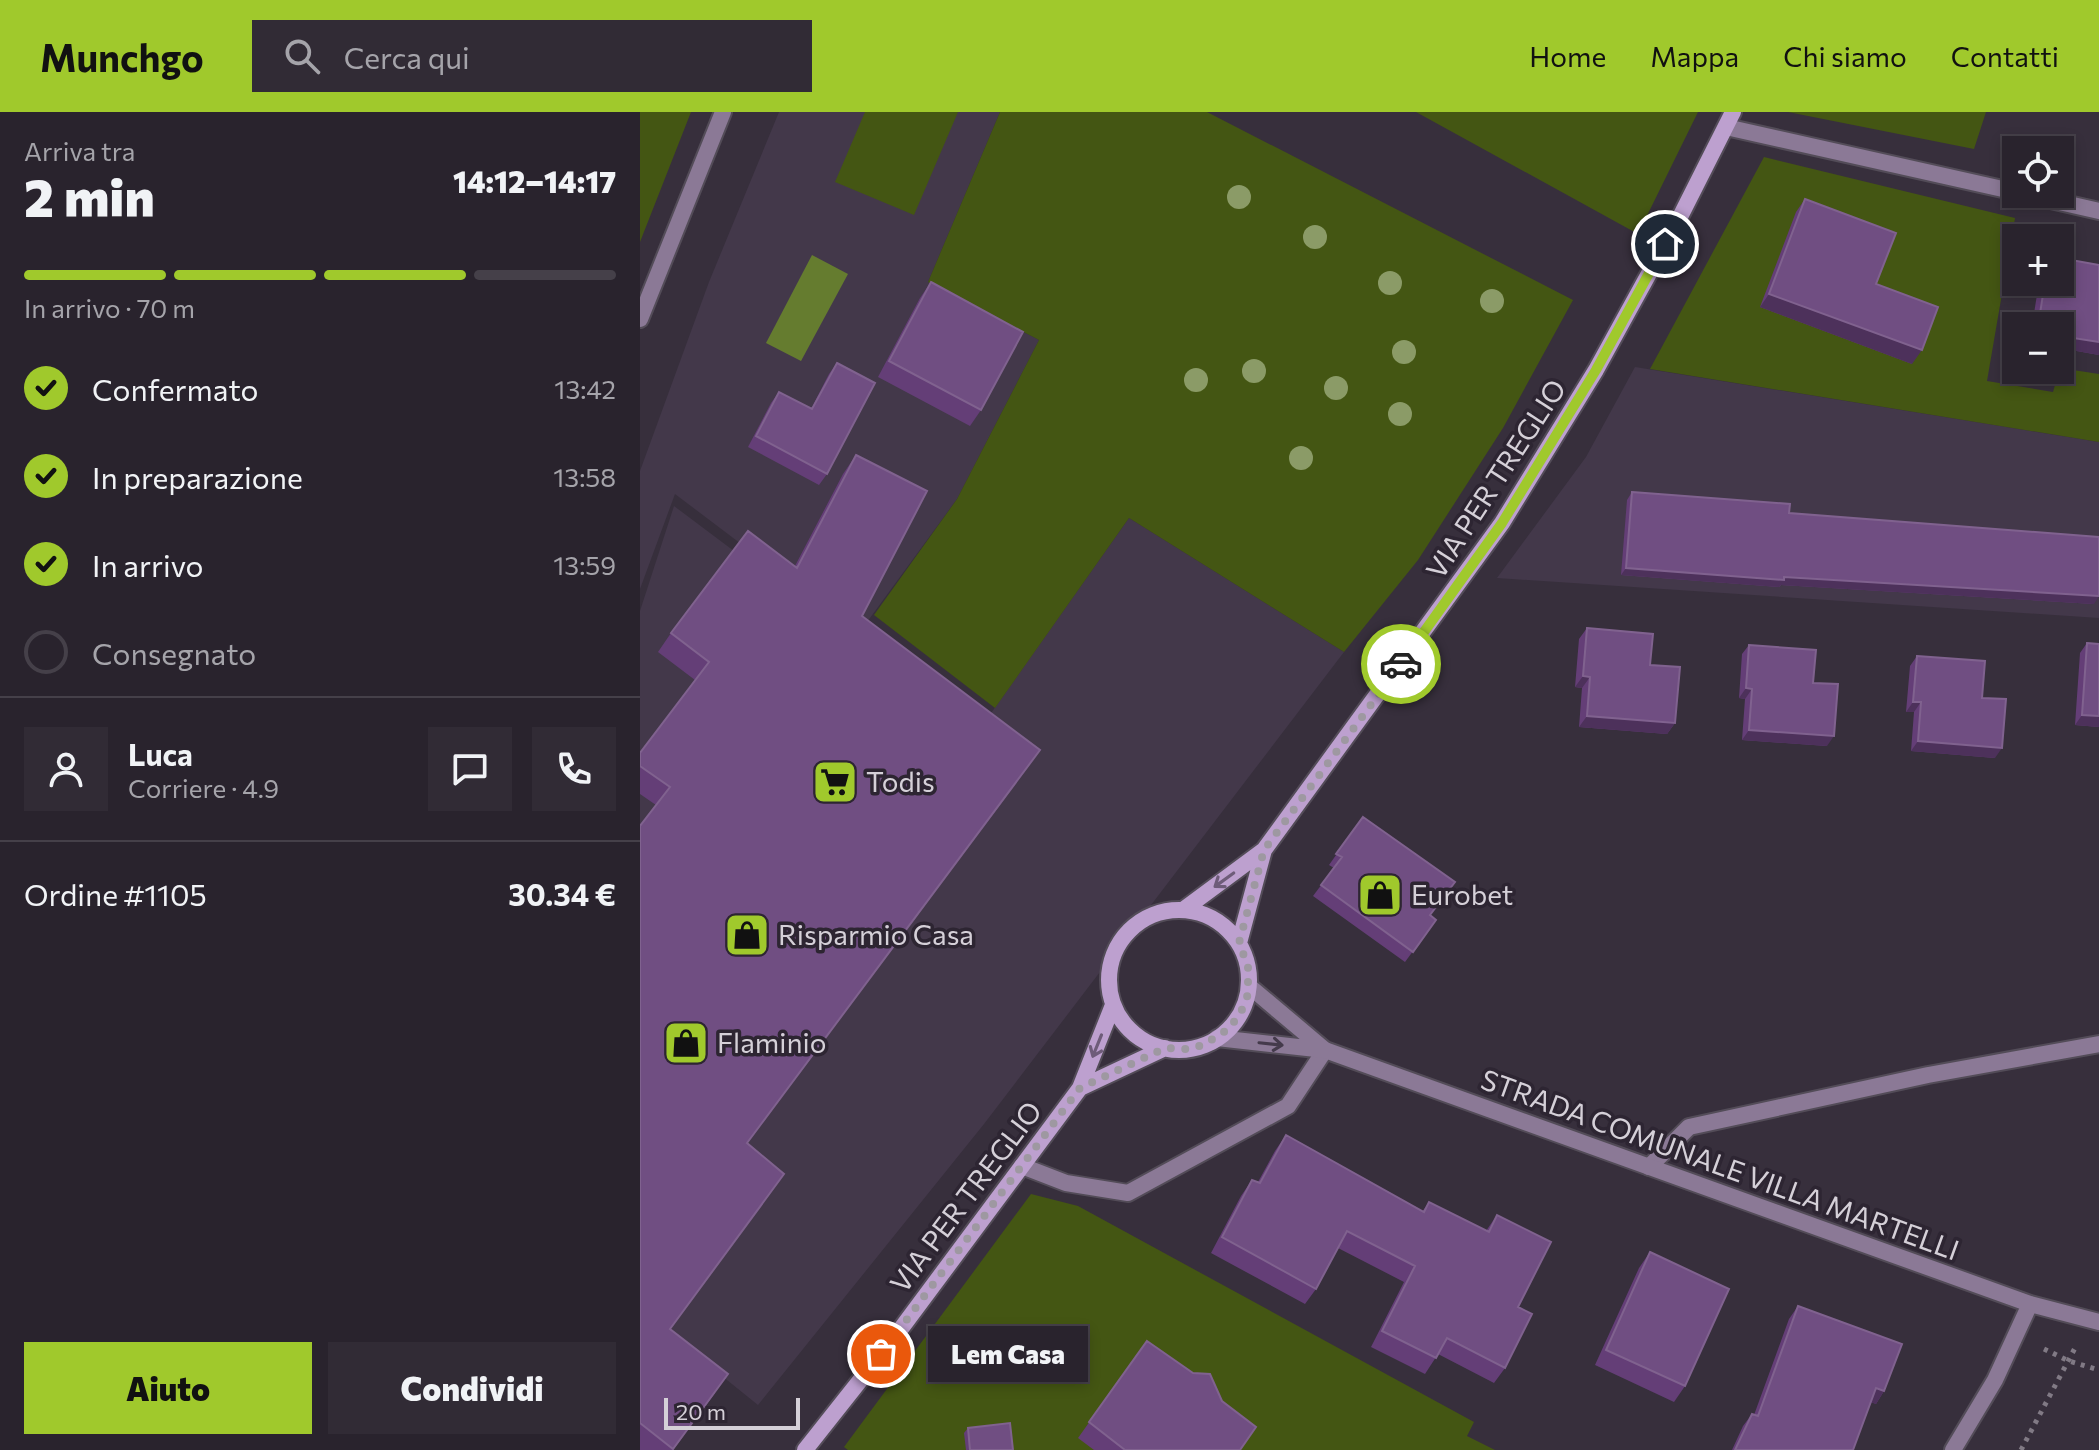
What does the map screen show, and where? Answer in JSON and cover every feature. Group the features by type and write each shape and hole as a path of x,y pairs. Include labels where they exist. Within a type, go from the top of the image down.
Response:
{"main road":[{"name":"VIA PER TREGLIO","path":"1183,910 1264,850 1502,523 1596,370 1729,120"},
{"name":"VIA PER TREGLIO","path":"1239,943 1264,850"},
{"path":"1183,910 1211,917 1239,943 1247,962 1249,986 1239,1015 1230,1028 1217,1038 1188,1049 1165,1048 1137,1036 1125,1025 1113,1005 1109,986 1110,966 1122,938 1136,924 1153,914 1183,910"},
{"name":"VIA PER TREGLIO","path":"805,1450 900,1330 1080,1088 1113,1005"},
{"name":"VIA PER TREGLIO","path":"1080,1088 1165,1048"}],"street":[{"path":"640,319 723,112"},
{"path":"1729,120 2002,188"},
{"path":"2074,205 2099,211"},
{"name":"STRADA COMUNALE VILLA MARTELLI","path":"1249,986 1325,1050"},
{"name":"STRADA COMUNALE VILLA MARTELLI","path":"1217,1038 1325,1050 2030,1304 2095,1321"},
{"path":"1649,1167 1689,1127 1914,1078 2099,1044"},
{"path":"1022,1166 1066,1183 1128,1193 1288,1106 1325,1050"},
{"path":"1953,1450 1995,1380 2030,1304"}],"path":[{"path":"2021,1450 2069,1361 2095,1321"},
{"path":"2015,1335 2069,1361 2099,1370"}],"shaded area":[{"path":"640,112 691,112 640,242"},
{"path":"779,112 1000,112 928,282 1039,340 957,499 859,633 675,494 640,589 640,471 709,282"},
{"path":"865,112 958,112 914,215 835,182"},
{"path":"1000,112 1207,112 1573,300 1503,428 1418,560 1344,652 1129,518 995,708 874,615 957,499 1039,340 928,282"},
{"path":"1416,112 1698,112 1638,234"},
{"path":"1788,112 1986,112 1974,149"},
{"path":"1764,157 2015,218 2014,224 2002,224 2002,294 1987,381 2053,392 2055,384 2074,384 2074,370 2099,374 2099,442 1650,369"},
{"path":"812,255 848,274 801,361 766,343"},
{"path":"1635,367 2099,442 2099,618 1497,578 1586,457"},
{"path":"674,506 977,733 1129,518 1344,652 984,1124 758,1405 640,1310 640,611"},
{"path":"1031,1194 1078,1206 1474,1422 1467,1436 1495,1450 848,1450 844,1447"}],"building":[{"path":"1805,199 1896,233 1876,284 1938,307 1922,350 1769,294"},
{"path":"2074,261 2099,265 2099,342 2074,338 2074,312 2040,312 2043,296 2074,296"},
{"path":"931,282 1023,332 981,410 889,361"},
{"path":"837,363 875,383 827,474 756,436 779,392 812,409"},
{"path":"856,455 927,491 862,616 1040,750 747,1143 784,1174 670,1329 728,1374 673,1449 640,1423 640,826 670,787 640,766 640,753 709,662 671,633 748,531 797,568"},
{"path":"1632,492 1790,504 1789,513 2099,537 2099,596 1784,577 1784,580 1626,568"},
{"path":"1587,628 1653,634 1650,665 1680,667 1675,723 1587,716 1590,677 1583,676"},
{"path":"2087,643 2099,644 2099,716 2082,715"},
{"path":"1749,645 1816,650 1813,683 1838,684 1834,736 1749,730 1752,689 1746,688"},
{"path":"1917,656 1985,661 1982,698 2006,699 2002,748 1918,741 1921,702 1913,702"},
{"name":"Eurobet","path":"1363,817 1455,882 1430,915 1436,920 1413,952 1321,885 1342,857 1336,854"},
{"path":"1286,1135 1424,1212 1429,1202 1489,1232 1497,1215 1551,1242 1518,1307 1532,1314 1505,1368 1447,1338 1436,1358 1382,1331 1415,1266 1347,1231 1316,1289 1222,1237 1252,1180 1260,1183"},
{"path":"1650,1252 1729,1289 1685,1386 1606,1350"},
{"path":"1798,1306 1902,1344 1884,1391 1876,1388 1853,1450 1735,1450 1752,1414 1758,1416"},
{"path":"1147,1341 1193,1373 1210,1374 1222,1401 1256,1427 1240,1450 1125,1450 1089,1422"},
{"path":"1010,1423 1013,1450 970,1450 968,1428"}],"way so far":[{"path":"881,1354 1080,1088 1165,1048 1180,1050 1203,1045 1230,1028 1248,994 1248,966 1239,943 1264,850 1401,664"}],"place":[{"name":"Todis","path":"835,782"},
{"name":"Eurobet","path":"1380,895"},
{"name":"Risparmio Casa","path":"747,935"},
{"name":"Flaminio","path":"686,1043"},
{"name":"Lem Casa","path":"881,1354"}],"route":[{"path":"1401,664 1502,523 1596,370 1665,244"}]}
